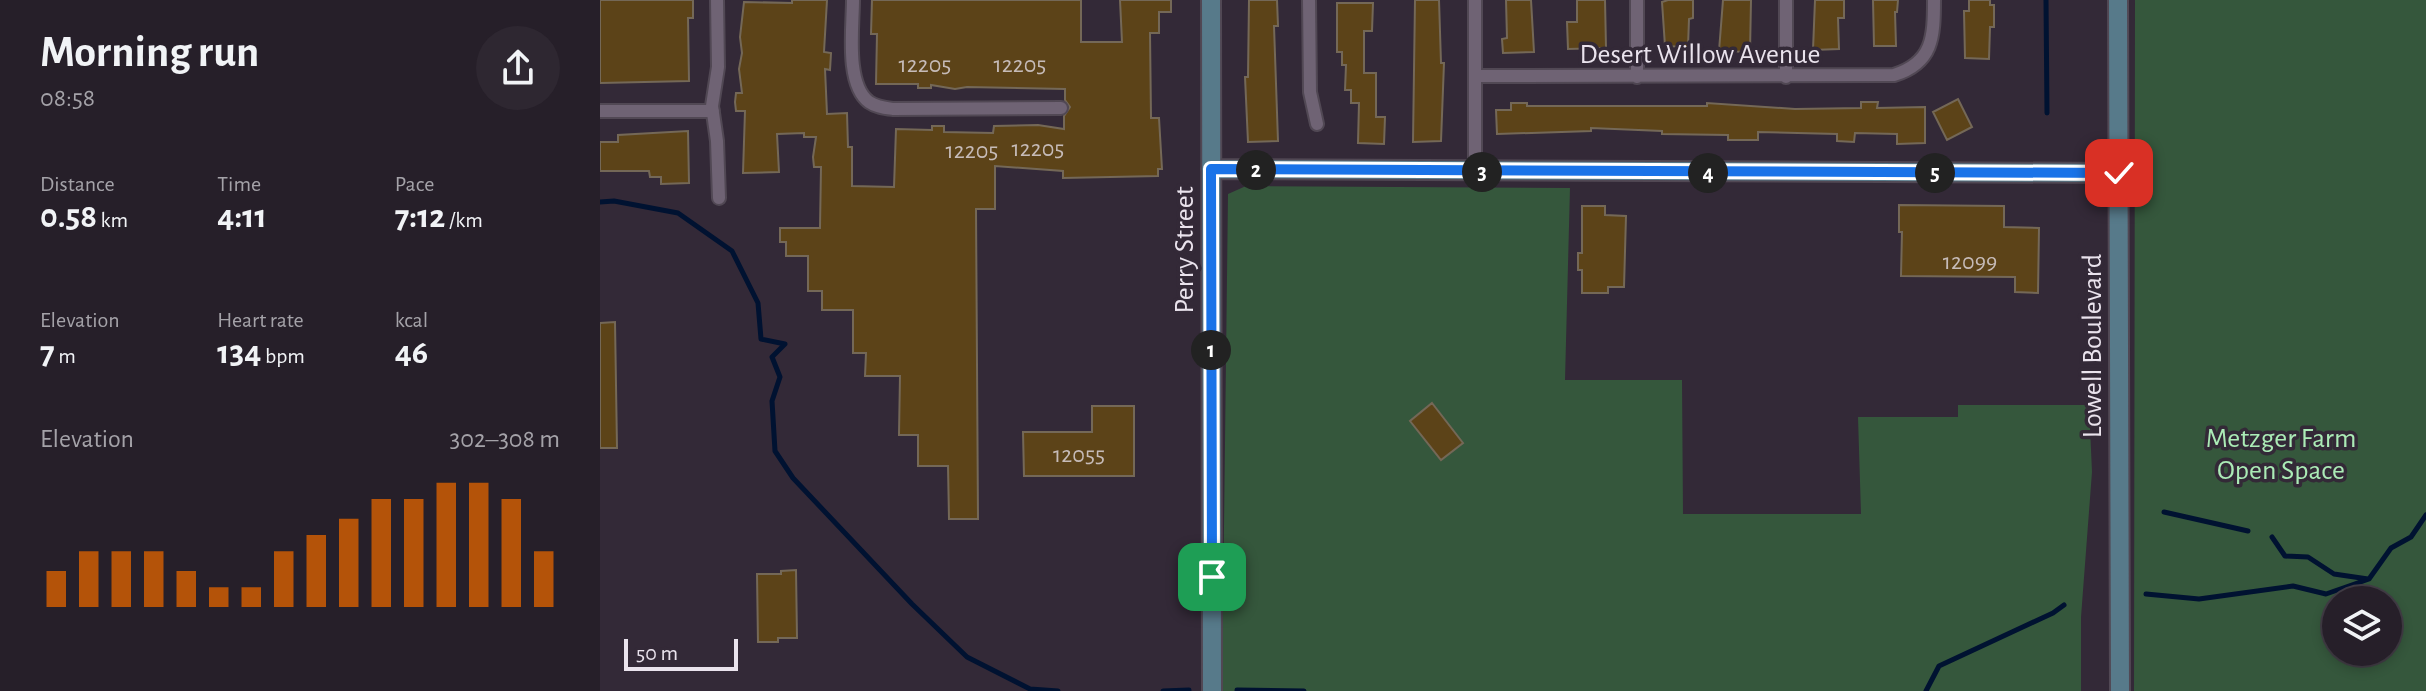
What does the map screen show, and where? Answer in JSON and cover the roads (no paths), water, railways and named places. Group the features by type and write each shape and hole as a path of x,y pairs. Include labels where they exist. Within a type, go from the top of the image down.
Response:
{"street":[{"path":"717,0 718,67 713,111 719,198"},
{"path":"853,0 853,63 857,87 875,106 893,109 1061,108"},
{"name":"Perry Street","path":"1211,0 1212,691"},
{"path":"1309,0 1310,92 1317,124"},
{"path":"1475,0 1475,172"},
{"path":"1637,0 1637,77"},
{"path":"1786,0 1786,77"},
{"path":"1933,71 1921,61 1932,36 1934,0"},
{"name":"Lowell Boulevard","path":"2118,0 2120,691"},
{"name":"Desert Willow Avenue","path":"1475,76 1894,75 1905,72 1921,61"},
{"path":"600,111 713,111"},
{"path":"1211,169 2119,173"}],"waterway":[{"path":"2046,0 2047,113"},
{"path":"600,202 614,201 678,213 732,251 758,303 761,339 785,344 772,357 780,377 772,401 775,451 793,478 912,604 967,657 1030,689 1058,691"},
{"path":"2164,512 2248,531"},
{"path":"2146,594 2199,599 2293,586 2326,594 2369,579 2391,548 2411,537 2426,515"},
{"path":"2272,537 2285,556 2308,557 2334,574 2368,579"},
{"path":"1926,691 1939,666 2064,605"},
{"path":"1163,691 1189,690"},
{"path":"1237,690 1304,691"}],"park label":[{"name":"Metzger Farm Open Space","path":"2281,453"}]}
